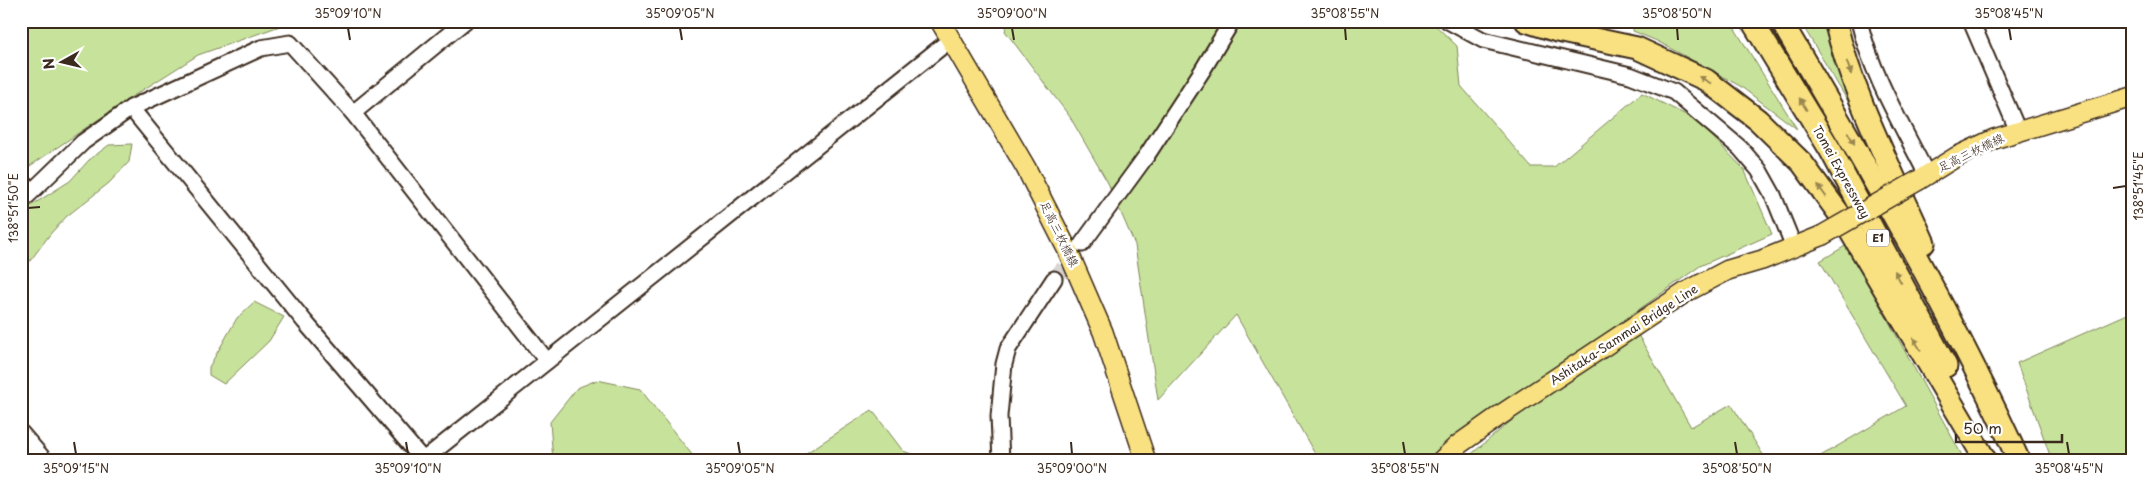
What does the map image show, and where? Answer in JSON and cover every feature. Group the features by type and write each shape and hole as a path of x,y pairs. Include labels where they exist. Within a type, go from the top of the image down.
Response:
{"highway":[{"path":"1526,21 1557,31 1637,48 1706,80 1758,120 1802,163 1843,219 1986,461"},
{"name":"Tomei Expressway","path":"1752,21 1831,151 1933,342 1992,461"},
{"name":"Tomei Expressway","path":"1781,21 1913,249 1992,400 2019,461"},
{"path":"1835,21 1848,67 1874,133 1924,242 1992,400"}],"main road":[{"name":"足高三枚橋線","path":"940,21 1026,168 1067,249 1102,332 1146,461"},
{"name":"足高三枚橋線","path":"1821,236 1964,154 1994,139 2132,98"},
{"name":"Ashitaka-Sammai Bridge Line","path":"1441,461 1458,445 1499,416 1686,292 1728,270 1821,236"}],"street":[{"path":"353,113 465,21"},
{"path":"1082,244 1147,155 1232,21"},
{"path":"1448,21 1483,40 1630,76 1674,92 1740,148 1759,170 1774,195 1794,247"},
{"path":"1859,21 1864,41 1923,177"},
{"path":"1974,22 2018,131"},
{"path":"131,108 305,322 423,460 950,40"},
{"path":"21,202 84,142 131,108 261,48 290,43 353,113 547,362"},
{"path":"1001,461 999,416 1004,364 1008,349 1054,279"},
{"path":"21,433 45,461"}],"green space":[{"path":"21,21 294,21 198,55 130,98 21,172"},
{"path":"1008,21 1431,21 1457,46 1461,86 1531,167 1554,167 1642,93 1696,120 1744,169 1772,234 1700,266 1547,375 1432,461 1319,461 1236,315 1158,400 1135,245 1108,183 1070,117 1005,31"},
{"path":"1634,21 1730,21 1797,129 1740,86 1657,41 1633,31"},
{"path":"1800,21 1824,21 1853,110"},
{"path":"132,144 129,162 109,183 67,216 51,233 21,273 21,212 70,181 89,160 109,145"},
{"path":"1847,245 1965,461 1812,461 1906,406 1820,261"},
{"path":"254,302 284,317 269,341 224,384 209,375 209,367 237,318"},
{"path":"2132,312 2132,461 2052,461 2017,363"},
{"path":"1637,333 1691,427 1731,404 1767,461 1463,461 1517,416"},
{"path":"597,380 640,389 697,461 553,461 550,422 577,388"},
{"path":"872,410 903,451 932,461 794,461"}],"tunnel":[{"path":"1054,279 1077,251"}]}
